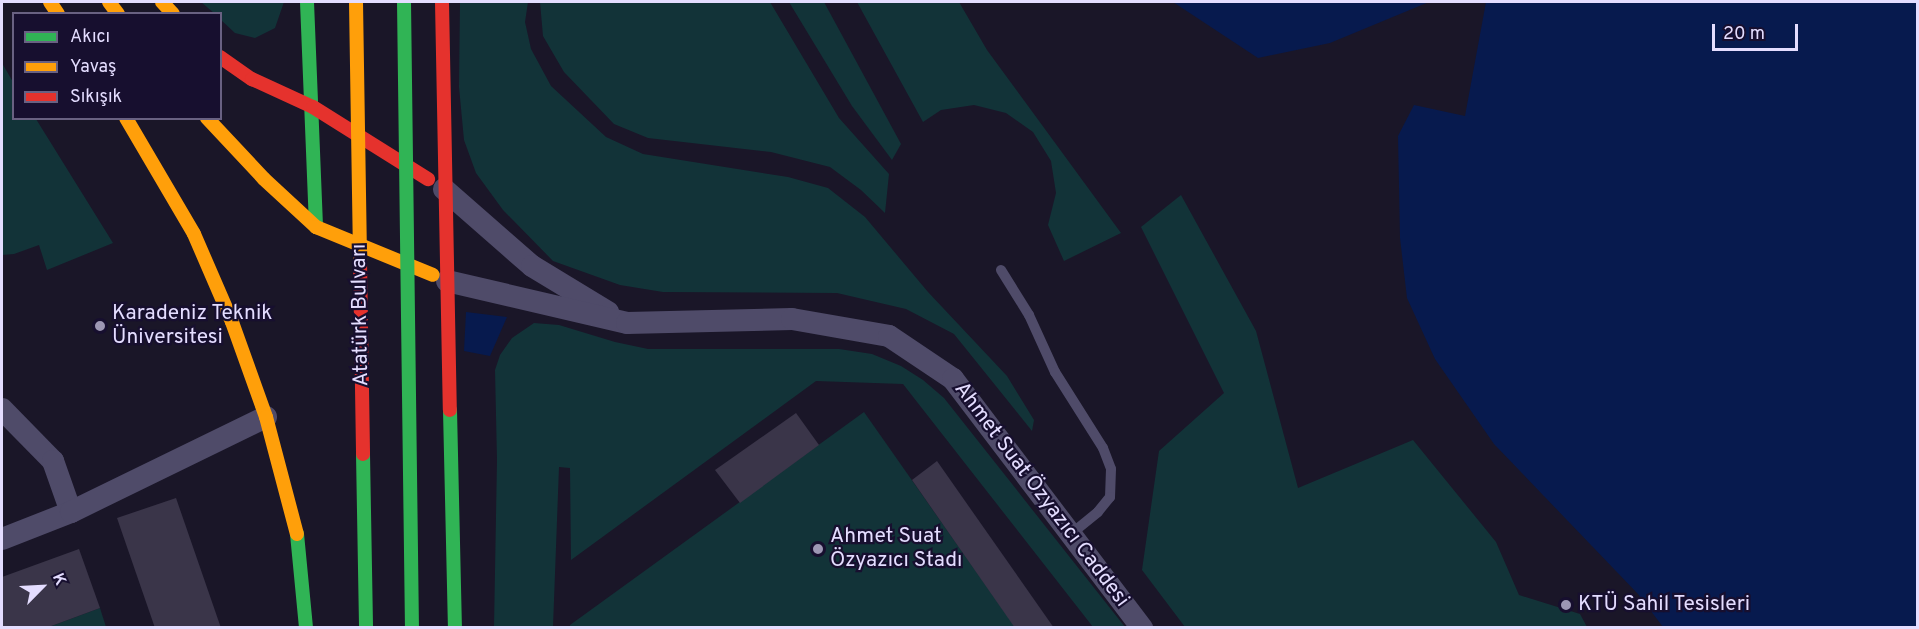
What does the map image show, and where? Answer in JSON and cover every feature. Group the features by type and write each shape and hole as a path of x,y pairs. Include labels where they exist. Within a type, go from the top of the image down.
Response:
{"highway":[{"path":"307,2 316,227"},
{"name":"Atatürk Bulvarı","path":"357,2 366,627"},
{"path":"405,2 412,627"},
{"path":"442,2 444,189 455,627"},
{"path":"222,58 252,79 313,107 444,189"},
{"path":"127,120 194,234 232,322 266,417 299,543 306,627"},
{"path":"209,120 264,179 316,227 447,281"}],"street":[{"path":"444,189 532,266 627,323"},
{"name":"Ahmet Suat Özyazıcı Caddesi","path":"447,281 627,323 792,319 889,336 953,380 1142,627"},
{"path":"2,409 53,461 70,512"},
{"path":"2,539 70,512 266,417"}],"lane":[{"path":"1001,270 1029,315 1055,372 1103,448 1112,470 1110,497 1098,512 1071,534"}],"green space":[{"path":"201,2 284,2 275,28 255,38 235,33 222,21 222,12 213,12"},
{"path":"460,2 528,2 525,22 531,49 551,86 606,137 643,154 788,177 828,188 865,217 928,292 1007,376 1034,420 1032,431 954,334 906,309 837,293 663,292 620,285 553,261 503,210 476,173 464,140 459,87"},
{"path":"540,2 770,2 839,118 889,174 885,213 861,190 830,167 771,152 648,138 614,124 564,72 543,36"},
{"path":"789,2 824,2 901,144 892,160 852,106"},
{"path":"857,2 959,2 987,50 1121,233 1064,261 1048,225 1056,193 1051,161 1033,132 1006,113 974,105 941,110 923,122"},
{"path":"2,63 12,80 12,120 37,120 113,243 47,270 39,245 14,254 2,255"},
{"path":"1181,195 1256,331 1298,488 1413,440 1496,542 1519,595 1580,614 1587,627 1185,627 1142,570 1159,451 1224,393 1141,227"},
{"path":"534,323 559,325 615,342 648,349 839,349 872,354 901,366 923,380 944,398 1125,627 1093,627 903,384 816,381 571,560 570,468 559,467 553,627 494,627 497,460 495,370 500,355 512,338"},
{"name":"Ahmet Suat Özyazıcı Stadı","path":"864,412 1015,627 570,628 570,625"},
{"path":"100,608 106,627 46,628"}],"water":[{"path":"1173,2 1429,2 1330,43 1258,58"},
{"path":"1486,2 1917,2 1917,627 1663,627 1638,594 1494,444 1435,359 1407,298 1400,238 1398,136 1414,105 1465,116"},
{"path":"466,312 507,317 490,356 464,351"}],"building":[{"path":"796,413 819,445 740,503 715,470"},
{"path":"937,461 1054,628 1015,628 912,480"},
{"path":"176,498 221,628 155,628 117,518"},
{"path":"79,549 100,608 46,628 2,628 2,577"}],"traffic: fast":[{"path":"307,2 316,227"},
{"path":"404,2 412,628"},
{"path":"450,410 455,628"},
{"path":"363,454 366,628"},
{"path":"297,534 306,628"}],"traffic: slow":[{"path":"50,2 57,12"},
{"path":"109,2 116,12"},
{"path":"162,2 171,12"},
{"path":"356,2 360,261"},
{"path":"127,120 194,234 232,322 266,417 297,534"},
{"path":"209,120 264,179 316,227 433,275"}],"traffic: jam":[{"path":"442,2 450,410"},
{"path":"222,58 252,79 313,107 428,179"},
{"path":"360,261 363,454"}],"place":[{"name":"Karadeniz Teknik Üniversitesi","path":"100,326"},
{"name":"Ahmet Suat Özyazıcı Stadı","path":"818,549"},
{"name":"KTÜ Sahil Tesisleri","path":"1566,605"}]}
